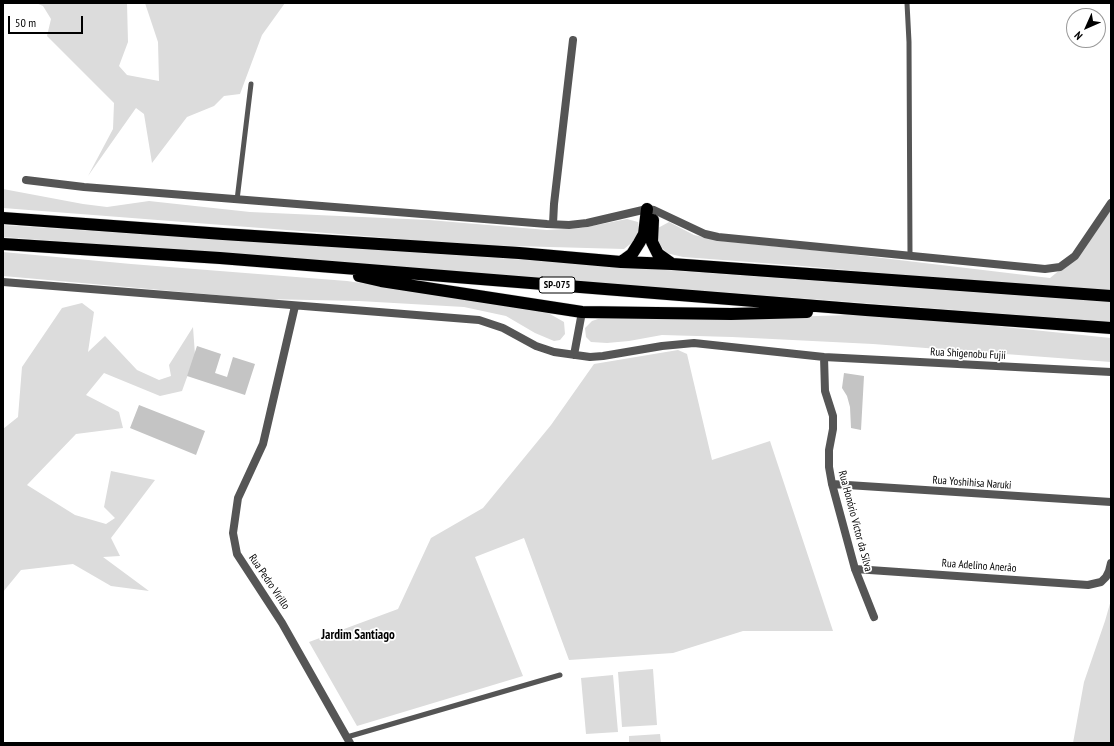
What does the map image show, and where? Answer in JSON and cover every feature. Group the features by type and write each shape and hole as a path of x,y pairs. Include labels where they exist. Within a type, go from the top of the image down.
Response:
{"highway":[{"path":"621,262 632,254 640,243 651,209"},
{"path":"651,209 652,242 658,254 672,264"},
{"path":"3,218 1111,296"},
{"name":"SP-075","path":"3,244 212,258 1111,328"},
{"path":"322,267 381,281 582,312 731,314 866,310"}],"street":[{"path":"553,224 573,40"},
{"path":"26,180 84,187 238,200 569,225 587,223 651,209 694,230 718,237 1045,269 1060,267 1075,256 1111,203"},
{"name":"Rua Shigenobu Fujii","path":"3,282 479,320 503,328 536,346 554,352 596,357 662,346 694,344 824,358 1111,372"},
{"name":"Rua Pedro Virillo","path":"295,306 263,444 238,498 233,533 236,554 282,623 349,740"},
{"path":"574,355 582,312"},
{"name":"Rua Honório Victor da Silva","path":"824,358 825,391 833,416 833,429 829,450 832,484 855,569 874,617"},
{"name":"Rua Yoshihisa Naruki","path":"832,484 1111,502"},
{"name":"Rua Adelino Anerão","path":"855,569 1088,586 1101,582 1109,571 1111,563"}],"lane":[{"path":"907,3 909,42 910,256"},
{"path":"238,200 251,84"},
{"path":"349,740 560,675"}],"shaded area":[{"path":"36,3 127,3 128,42 119,66 127,75 159,81 158,42 145,3 285,3 262,35 240,94 224,96 214,106 187,117 152,163 144,114 136,108 88,176 113,129 114,103 47,36 51,19 43,6"},
{"path":"3,189 107,207 149,201 250,212 429,220 547,230 582,228 627,219 638,222 639,229 634,241 624,249 440,244 390,238 3,208"},
{"path":"1111,209 1111,291 1000,284 683,257 666,253 655,238 658,228 669,222 694,235 721,241 832,252 1050,278 1066,265"},
{"path":"3,225 484,257 1111,302 1111,322 3,237"},
{"path":"3,252 131,264 347,281 543,310 564,322 565,334 560,340 554,341 535,333 506,316 464,307 359,301 262,299 3,276"},
{"path":"82,303 94,312 88,352 105,336 137,370 159,380 171,376 169,365 193,327 195,355 182,391 160,396 104,373 86,395 119,412 123,428 76,434 27,485 75,515 106,524 115,518 104,507 111,471 155,480 111,538 120,556 103,557 149,591 111,586 73,564 21,570 3,592 3,429 18,417 22,367 62,308"},
{"path":"878,314 1111,338 1111,362 873,344 732,337 662,335 629,341 607,343 591,342 586,337 585,328 592,321 604,317 787,317"},
{"path":"678,350 687,354 712,460 770,441 833,631 743,631 673,653 569,660 524,538 475,557 523,676 357,726 309,642 398,609 431,538 483,508 551,425 594,364"},
{"path":"1111,600 1111,743 1073,743 1084,682"},
{"path":"653,669 657,725 622,727 618,672"},
{"path":"613,675 618,732 586,734 581,678"},
{"path":"660,734 661,743 629,743 629,736"}],"building":[{"path":"197,346 221,354 215,373 227,377 233,357 255,364 245,395 187,376"},
{"path":"844,373 864,376 861,430 851,428 850,407 847,396 842,388"},
{"path":"139,405 205,431 196,455 130,428"}],"district":[{"name":"Jardim Santiago","path":"358,635"}]}
